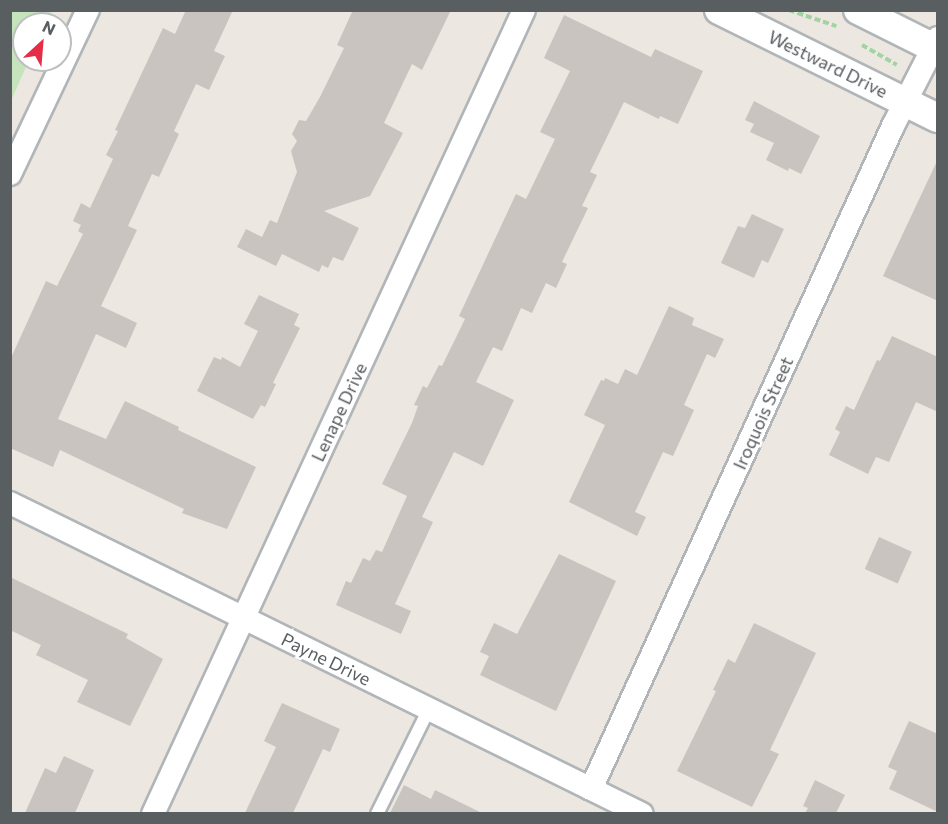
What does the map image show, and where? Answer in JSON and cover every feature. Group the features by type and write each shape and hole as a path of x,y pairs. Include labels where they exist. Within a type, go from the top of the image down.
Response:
{"street":[{"path":"10,174 88,10"},
{"name":"Lenape Drive","path":"153,813 524,10"},
{"name":"Westward Drive","path":"719,10 938,118"},
{"path":"858,10 936,45"},
{"name":"Iroquois Street","path":"591,789 905,101 936,45"},
{"name":"Payne Drive","path":"10,503 642,813"}],"lane":[{"path":"377,813 429,710"}],"green space":[{"path":"11,10 52,11 12,12 12,72 24,72 11,101"}],"building":[{"path":"186,10 233,10 214,51 225,56 209,90 196,84 174,131 179,134 159,177 152,174 128,226 137,230 101,306 137,323 126,348 96,334 58,419 106,439 125,401 179,427 178,430 256,467 227,529 182,513 184,509 60,450 53,467 10,448 10,360 46,281 57,286 83,234 78,231 81,225 73,221 81,203 90,208 113,159 106,155 118,131 115,130 163,28 175,34"},
{"path":"353,10 451,10 422,70 412,64 384,123 403,133 370,196 324,211 359,228 343,261 333,257 328,268 322,265 319,272 282,254 276,266 237,247 246,229 262,237 270,220 277,223 297,172 291,151 297,141 292,134 299,120 306,121 320,97 344,48 337,45"},
{"path":"564,15 651,57 655,49 703,71 678,124 660,116 659,119 624,102 590,172 597,175 582,206 588,208 562,262 567,264 556,288 546,283 532,313 521,308 502,351 493,347 476,382 514,400 483,466 454,452 422,517 433,522 395,604 411,611 401,634 336,605 346,581 351,583 363,558 370,561 376,550 382,552 407,496 382,484 412,423 418,406 414,405 423,386 427,388 439,365 442,366 465,319 459,316 516,194 526,199 555,139 540,132 570,71 544,58"},
{"path":"754,101 820,136 801,174 789,168 788,171 766,160 774,143 750,132 754,124 745,120"},
{"path":"938,159 938,301 883,276"},
{"path":"752,214 784,229 768,263 762,260 754,278 721,263 738,226 745,228"},
{"path":"259,295 299,314 294,325 300,328 273,383 276,384 265,407 261,405 253,419 197,391 214,357 221,360 222,357 240,367 258,331 244,324"},
{"path":"669,306 694,318 692,325 724,339 715,358 707,354 684,405 694,410 673,456 663,452 635,512 646,517 637,536 569,502 605,425 584,415 601,380 604,381 605,378 618,384 625,369 637,375"},
{"path":"892,336 938,357 938,412 916,402 889,462 876,457 868,474 829,455 840,432 835,429 846,406 854,410 877,360 880,361"},
{"path":"879,537 912,552 898,584 865,569"},
{"path":"559,554 616,581 556,711 480,675 489,656 480,652 494,623 517,634"},
{"path":"10,577 128,634 126,638 163,659 130,726 77,702 88,680 36,655 41,645 10,630"},
{"path":"754,623 816,653 770,750 779,754 752,807 677,771 716,691 713,690 728,659 735,663"},
{"path":"282,703 340,729 330,752 323,749 293,813 245,813 276,747 264,741"},
{"path":"909,721 938,734 938,812 889,789 897,771 888,767"},
{"path":"64,756 94,770 75,813 25,813 45,768 56,773"},
{"path":"815,780 845,795 836,813 805,813 808,808 803,806"},
{"path":"404,785 431,799 435,790 482,813 390,813"}]}
